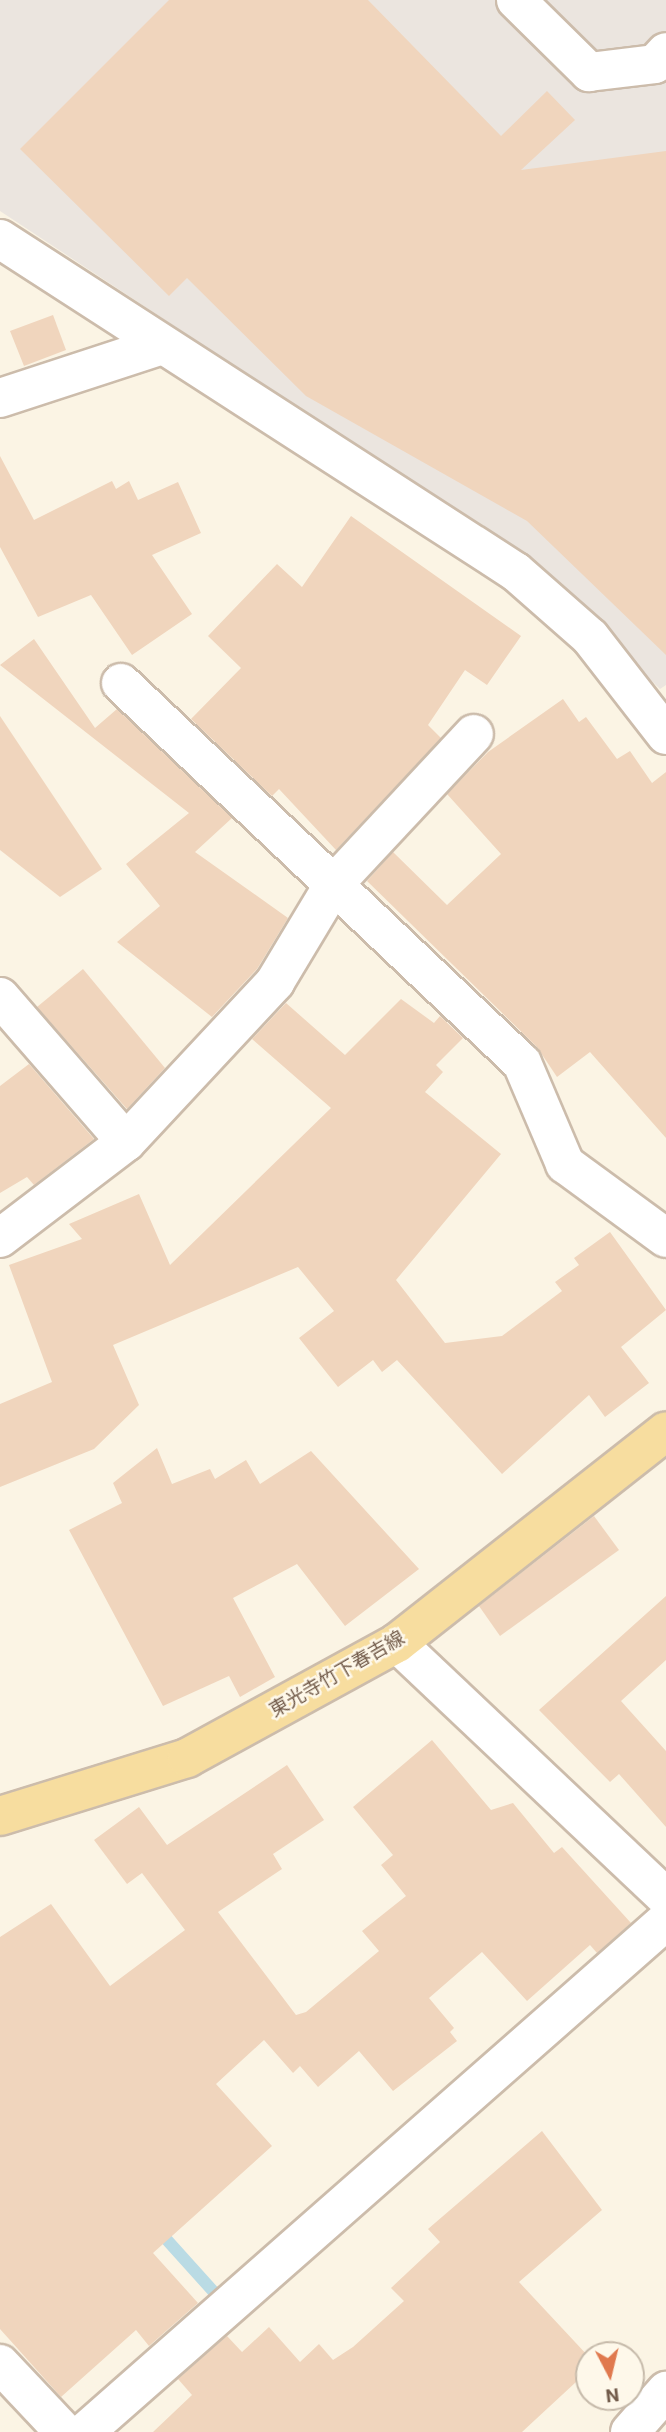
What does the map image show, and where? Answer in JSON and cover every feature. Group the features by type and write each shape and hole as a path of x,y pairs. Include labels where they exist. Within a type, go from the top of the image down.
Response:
{"main road":[{"name":"東光寺竹下春吉線","path":"0,1816 187,1758 397,1643 666,1431"}],"street":[{"path":"516,0 589,72 655,64 666,52"},
{"path":"0,239 159,346 516,572 590,637 666,734"},
{"path":"0,398 159,346"},
{"path":"121,683 522,1063 565,1164 666,1238"},
{"path":"0,1238 126,1142 275,982 334,884 474,734"},
{"path":"0,997 126,1142"},
{"path":"397,1643 666,1897"},
{"path":"85,2432 666,1921"},
{"path":"0,2364 64,2432"},
{"path":"630,2432 666,2391"}],"shaded area":[{"path":"0,0 666,0 666,685 660,689 521,555 0,211"}],"building":[{"path":"169,0 368,0 501,136 547,91 575,120 521,170 666,151 666,655 527,521 306,396 187,278 169,296 20,149"},
{"path":"53,315 66,350 24,366 10,331"},
{"path":"0,456 34,520 112,481 116,489 129,481 138,500 178,482 201,533 152,555 192,614 132,655 91,595 38,617 0,547"},
{"path":"351,516 521,636 487,685 465,670 428,725 441,738 336,850 279,789 272,796 191,719 241,668 208,636 277,564 302,587"},
{"path":"34,639 95,728 117,709 232,818 195,852 288,918 257,969 212,1017 117,942 160,906 126,864 189,813 0,665"},
{"path":"563,699 579,722 586,717 617,759 630,751 652,783 666,772 666,1138 590,1052 557,1077 537,1047 367,881 393,852 447,905 501,854 447,794 488,752"},
{"path":"0,716 102,869 60,897 0,850"},
{"path":"83,969 165,1068 127,1109 37,1007"},
{"path":"401,999 434,1023 440,1016 463,1038 436,1065 443,1072 425,1092 501,1154 396,1280 445,1343 502,1336 562,1291 555,1282 579,1265 574,1258 610,1232 666,1310 621,1347 649,1383 605,1417 589,1395 502,1474 397,1360 382,1372 373,1360 338,1387 299,1338 334,1311 298,1267 113,1345 139,1405 94,1449 0,1487 0,1404 52,1382 9,1265 82,1239 69,1224 139,1194 170,1265 331,1108 252,1039 286,1003 345,1055"},
{"path":"29,1064 94,1139 34,1185 27,1177 0,1193 0,1086"},
{"path":"157,1448 172,1484 210,1469 215,1479 246,1460 260,1484 311,1451 419,1569 345,1626 297,1564 233,1598 275,1677 240,1697 229,1676 163,1706 69,1530 122,1503 113,1483"},
{"path":"594,1516 619,1550 500,1636 479,1606"},
{"path":"666,1596 666,1660 621,1701 666,1751 666,1827 619,1774 610,1782 539,1710"},
{"path":"432,1740 491,1810 513,1803 554,1853 562,1847 631,1923 597,1953 590,1945 527,2001 482,1952 429,1998 454,2028 450,2032 457,2041 393,2091 359,2051 318,2087 300,2066 293,2073 264,2040 216,2084 272,2146 153,2253 198,2303 149,2346 136,2330 61,2397 0,2329 0,1937 51,1904 110,1986 185,1930 142,1873 127,1884 94,1840 139,1807 167,1845 287,1765 324,1820 273,1854 282,1869 218,1912 296,2015 306,2012 379,1951 362,1931 406,1896 381,1865 393,1855 353,1807"},
{"path":"542,2131 602,2210 519,2282 575,2342 575,2383 522,2432 153,2432 192,2395 178,2379 227,2336 242,2352 269,2327 300,2362 319,2344 333,2360 353,2347 404,2301 391,2288 440,2242 428,2229"}],"waterway":[{"path":"158,2230 222,2301"}]}
